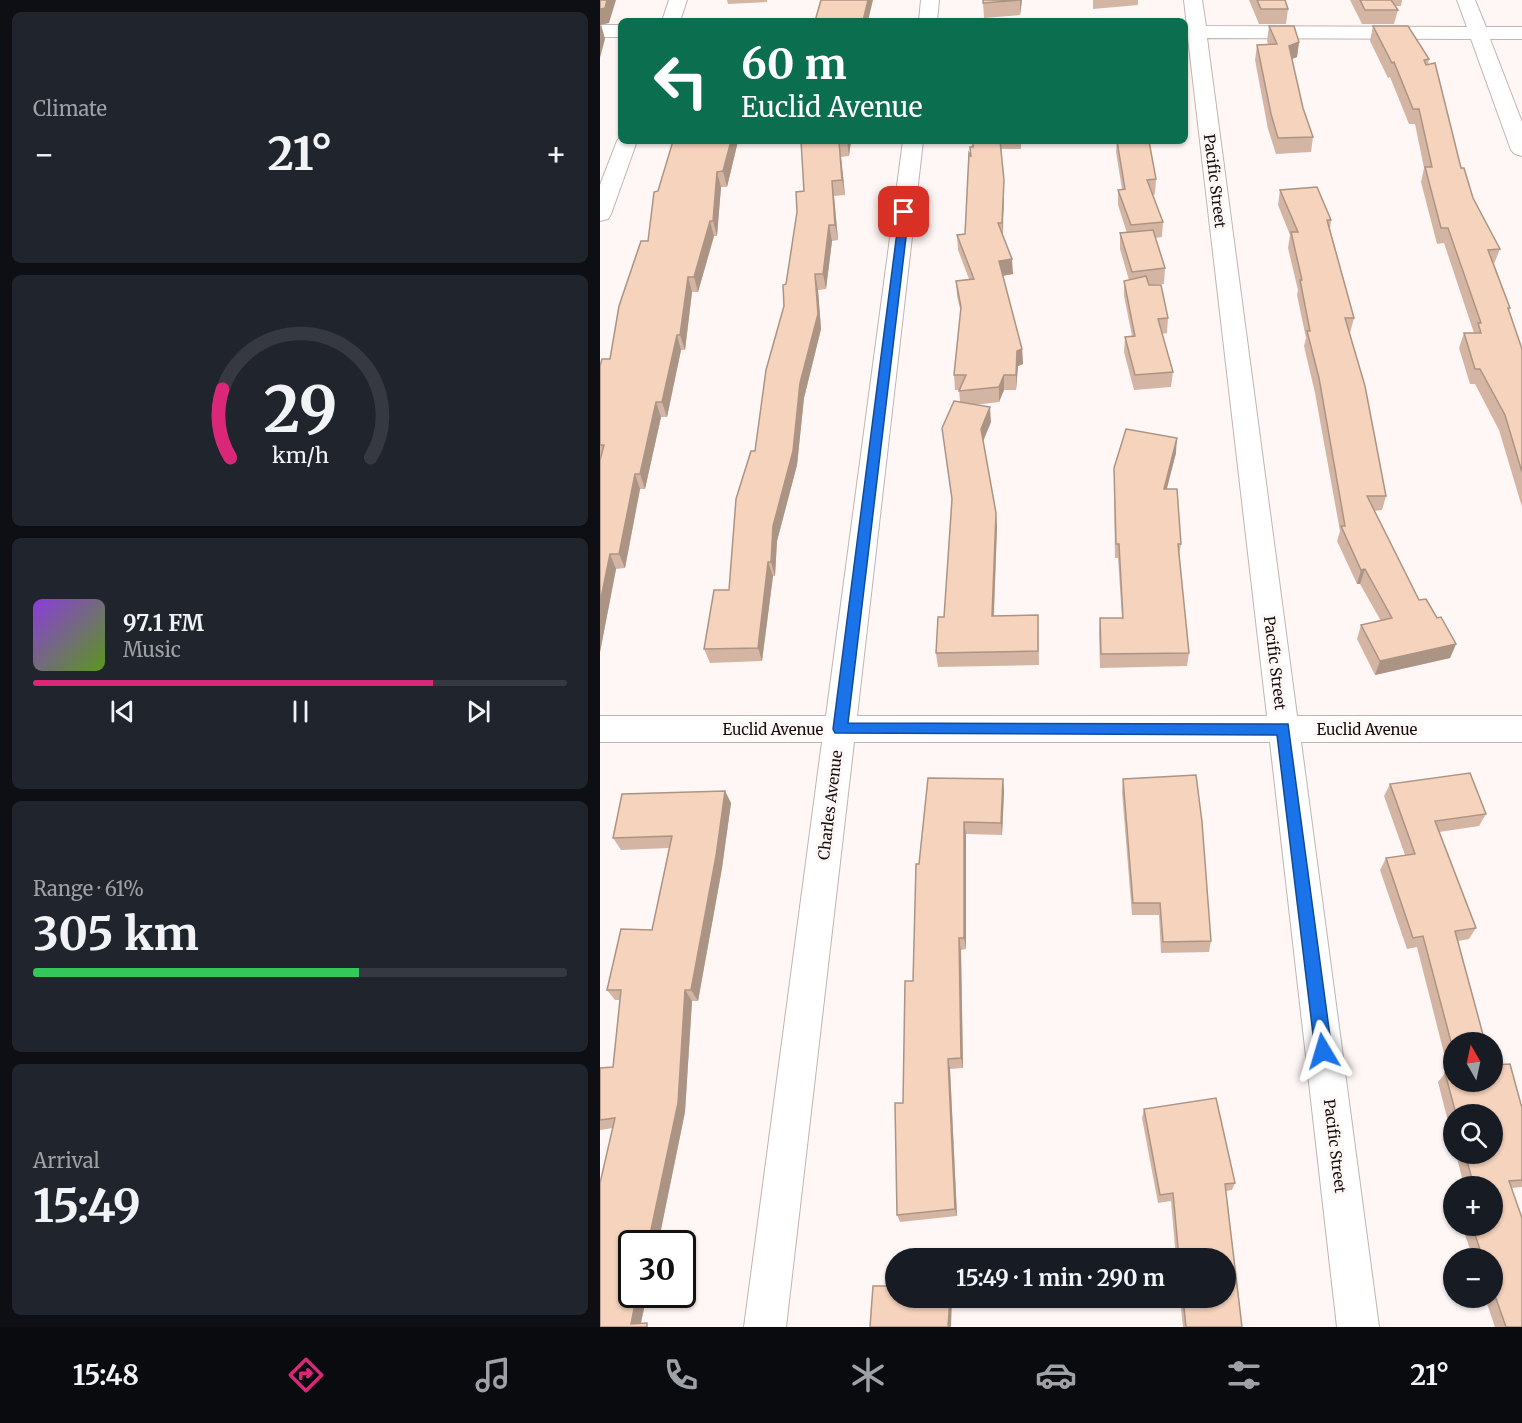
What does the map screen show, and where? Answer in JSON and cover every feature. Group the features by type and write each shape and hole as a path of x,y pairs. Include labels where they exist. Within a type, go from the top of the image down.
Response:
{"street":[{"path":"671,18 678,0"},
{"path":"927,18 930,0"},
{"name":"Pacific Street","path":"1192,0 1191,32 1283,729 1358,1327"},
{"path":"1466,0 1522,150"},
{"path":"600,31 618,31"},
{"path":"1191,32 1522,33"},
{"path":"600,214 626,144"},
{"name":"Charles Avenue","path":"765,1327 913,144"},
{"name":"Euclid Avenue","path":"600,729 1522,729"}],"building":[{"path":"600,0 607,0 605,8 600,9"},
{"path":"821,0 868,0 864,18 816,18"},
{"path":"983,0 1020,0 983,3"},
{"path":"1257,0 1285,0 1288,9 1261,9"},
{"path":"1360,0 1391,0 1398,10 1365,10"},
{"path":"1269,26 1294,26 1299,42 1289,46 1303,108 1313,137 1278,138 1257,45 1277,44"},
{"path":"1373,26 1408,26 1429,59 1424,60 1426,65 1435,63 1461,168 1464,168 1473,198 1500,249 1488,250 1510,308 1508,308 1522,349 1522,472 1505,415 1480,369 1475,369 1464,333 1481,333 1478,323 1481,323 1448,228 1441,228 1425,167 1432,167 1419,109 1413,109 1394,62 1392,63"},
{"path":"672,144 730,144 723,171 717,172 713,221 710,221 694,277 688,277 680,335 677,335 662,402 656,402 640,474 635,474 619,554 610,554 600,603 600,460 604,445 600,445 600,366 602,359 610,359 619,306 641,241 648,241 654,192 658,191"},
{"path":"801,144 839,144 842,180 832,181 835,225 829,225 823,274 815,274 818,314 800,383 793,451 773,526 771,562 768,562 758,648 704,649 714,590 729,590 736,499 751,451 755,451 766,370 784,306 783,285 786,284 797,212 796,192 804,191"},
{"path":"973,144 1000,144 1004,180 1002,223 998,223 1012,259 999,261 1022,349 1017,351 1016,375 1004,375 999,387 959,391 966,375 954,375 961,307 956,281 974,279 957,235 965,234 969,153 971,157 970,147 973,147"},
{"path":"1118,144 1150,144 1156,179 1147,180 1163,222 1131,225 1118,190 1125,189"},
{"path":"1317,187 1331,220 1327,220 1354,318 1345,318 1365,386 1386,496 1367,496 1419,600 1426,599 1437,618 1441,617 1456,644 1380,661 1361,625 1392,618 1365,569 1361,570 1341,526 1345,526 1319,378 1307,331 1310,331 1300,280 1302,280 1291,232 1298,232 1280,190"},
{"path":"1153,230 1165,268 1132,272 1120,233"},
{"path":"1146,276 1149,285 1161,285 1168,318 1158,319 1173,372 1135,375 1125,337 1135,336 1124,281"},
{"path":"954,401 990,407 981,429 996,513 992,616 1038,615 1038,651 936,653 938,617 944,617 952,499 942,428"},
{"path":"1126,429 1177,438 1164,489 1177,489 1181,544 1178,544 1189,653 1101,654 1100,618 1123,618 1119,544 1116,544 1114,468"},
{"path":"1470,773 1486,814 1435,821 1476,928 1455,931 1482,1032 1448,1032 1423,936 1413,938 1386,858 1415,854 1390,784"},
{"path":"1196,775 1211,941 1163,942 1160,903 1133,903 1123,779"},
{"path":"928,778 1003,779 1001,823 964,822 964,938 959,938 961,1058 948,1059 955,1209 897,1215 895,1103 903,1103 905,981 913,981 916,864 919,864"},
{"path":"725,791 716,856 691,990 685,990 678,1103 651,1230 618,1230 618,1308 634,1308 631,1324 647,1323 647,1327 600,1327 600,1183 615,1118 600,1120 600,1068 613,1067 621,990 607,990 621,929 652,930 672,836 613,838 622,794"},
{"path":"1503,1064 1510,1064 1522,1108 1522,1180 1509,1181 1522,1218 1522,1327 1506,1327 1499,1308 1503,1308 1503,1248 1480,1248 1475,1236 1503,1236 1503,1176 1471,1176 1468,1164 1503,1164 1503,1104 1453,1104 1450,1092 1503,1092"},
{"path":"1216,1098 1235,1183 1225,1184 1233,1248 1178,1248 1173,1193 1160,1195 1144,1109"},
{"path":"1236,1277 1242,1327 1186,1327 1184,1308 1236,1308"},
{"path":"873,1286 885,1286 885,1308 949,1308 948,1327 870,1327"}],"route":[{"path":"904,212 840,729 1283,729 1323,1051"}]}
